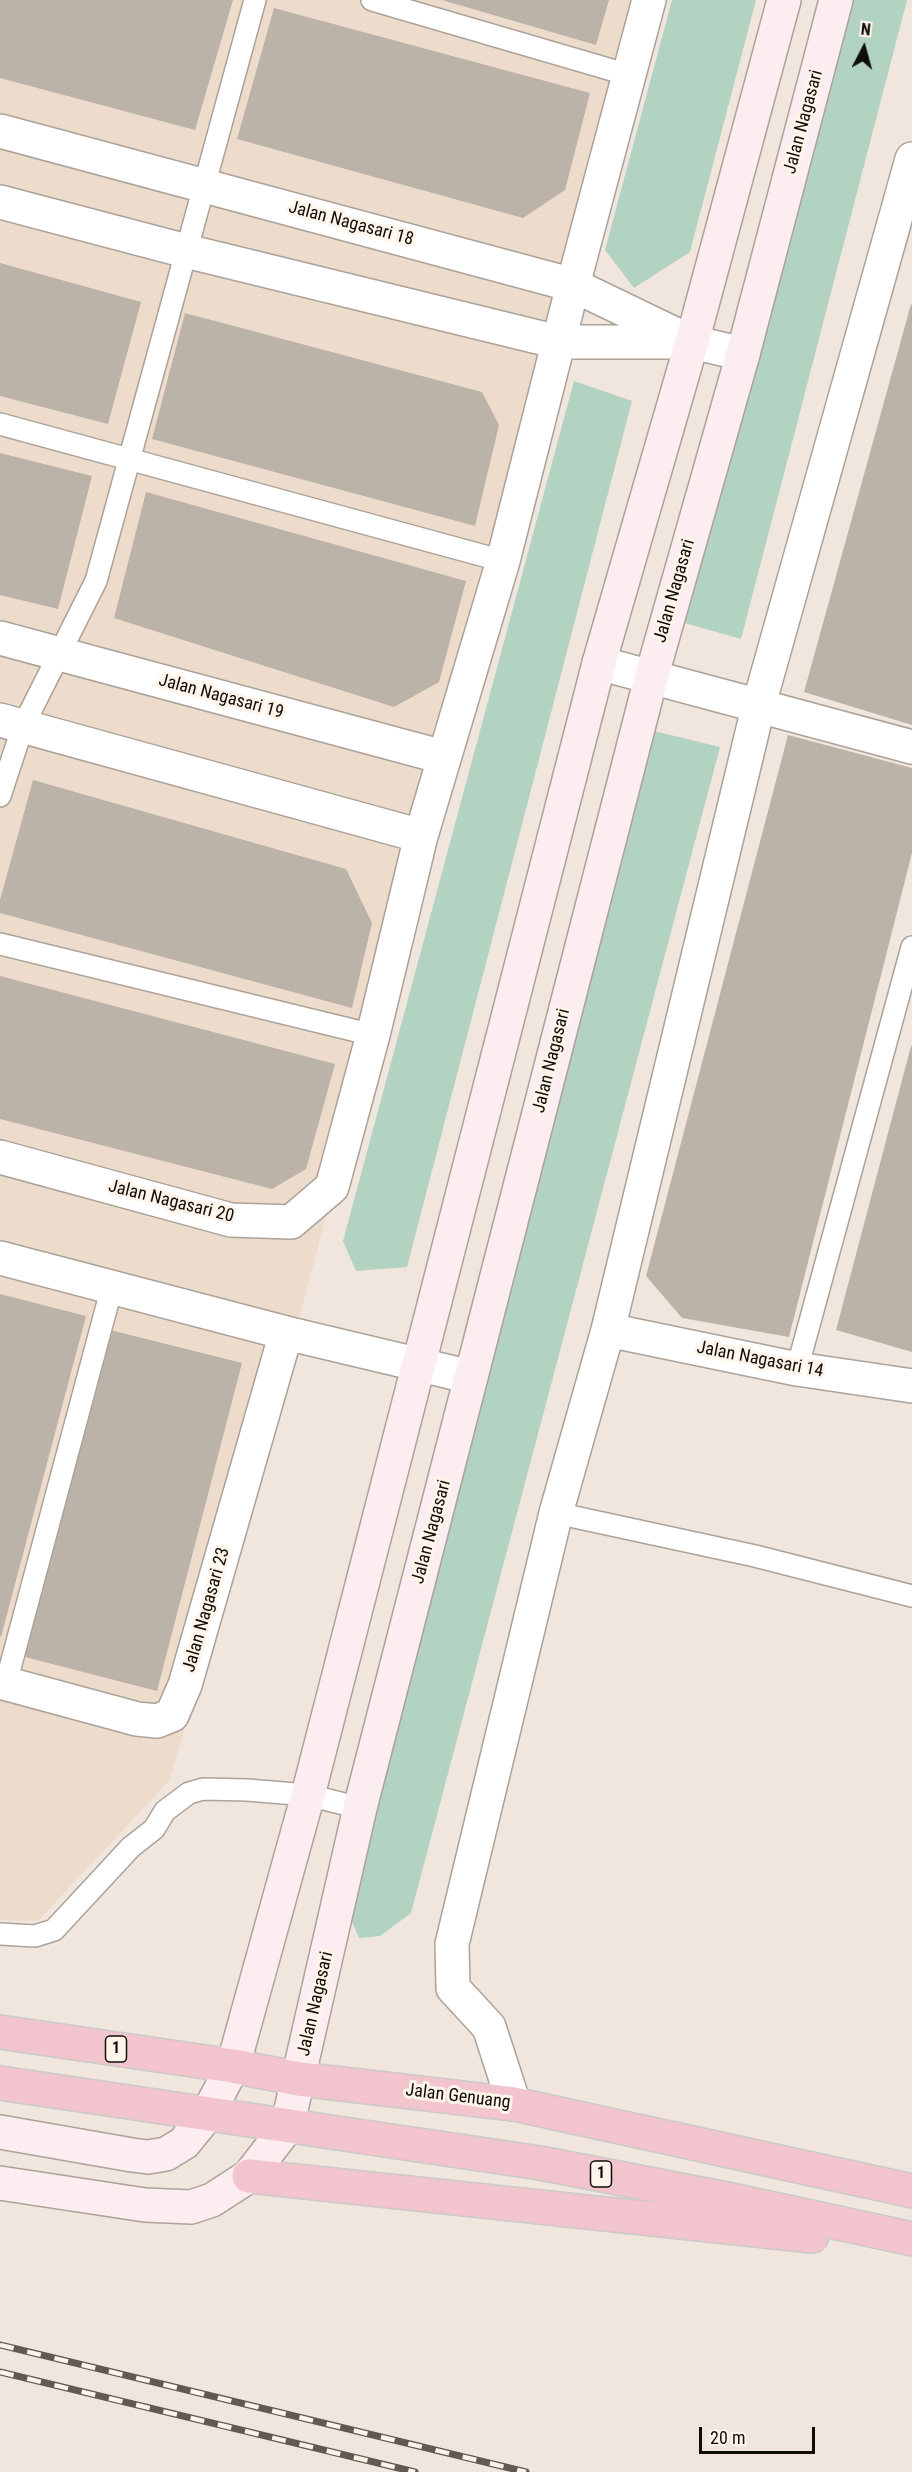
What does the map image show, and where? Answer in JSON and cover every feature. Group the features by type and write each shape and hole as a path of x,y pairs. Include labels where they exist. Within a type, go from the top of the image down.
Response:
{"highway":[{"name":"Jalan Genuang","path":"0,2031 232,2066 299,2079 514,2104 912,2191"},
{"name":"1","path":"0,2083 551,2165 720,2198 912,2240"},
{"path":"249,2176 396,2194 550,2206 754,2231 912,2246"}],"street":[{"path":"373,1035 421,836 503,561 558,342 649,0"},
{"path":"0,2132 148,2157 166,2154 184,2143 207,2115 232,2066 308,1795 599,663 692,342 784,0"},
{"name":"Jalan Nagasari","path":"287,2127 360,1808 651,678 743,354 837,0"},
{"name":"Jalan Nagasari 18","path":"0,130 573,285 692,342"},
{"path":"514,2104 489,2027 453,1988 452,1944 556,1512 608,1330 758,708 912,159"},
{"path":"0,202 186,251 558,342 692,342 743,354"},
{"name":"Jalan Nagasari 19","path":"0,638 443,757"},
{"path":"599,663 758,708 912,747"},
{"path":"11,723 421,836"},
{"name":"Jalan Nagasari 20","path":"0,1157 231,1220 291,1222 332,1187 373,1035"},
{"path":"0,1258 286,1333 471,1377"},
{"name":"Jalan Nagasari 14","path":"608,1330 797,1369 912,1386"},
{"name":"Jalan Nagasari 23","path":"3,1683 137,1719 157,1720 172,1715 185,1686 286,1333"},
{"path":"0,2183 145,2205 191,2207 212,2200 249,2176 287,2127"}],"lane":[{"path":"0,796 11,723 60,653 96,581 255,0"},
{"path":"372,0 629,75"},
{"path":"0,424 503,561"},
{"path":"0,944 373,1035"},
{"path":"797,1369 912,947"},
{"path":"3,1683 112,1287"},
{"path":"556,1512 755,1556 912,1596"},
{"path":"0,1934 35,1936 54,1930 131,1847 154,1828 165,1811 189,1794 203,1789 308,1795 360,1808"}],"shaded area":[{"path":"0,0 650,0 236,1555 169,1781 38,1921 0,1920"}],"green space":[{"path":"672,0 756,0 690,252 634,288 605,250"},
{"path":"850,0 907,0 741,639 681,622"},
{"path":"574,381 632,401 407,1267 356,1271 343,1241"},
{"path":"654,731 720,747 411,1913 380,1936 359,1938 350,1917 361,1859"}],"building":[{"path":"0,0 233,0 195,130 0,78"},
{"path":"442,0 609,0 596,45"},
{"path":"274,8 590,93 565,190 523,218 237,139"},
{"path":"0,263 141,302 108,424 0,396"},
{"path":"912,305 912,725 804,692"},
{"path":"185,313 482,392 499,425 475,526 152,439"},
{"path":"0,453 92,476 58,609 0,595"},
{"path":"146,492 466,581 439,682 394,707 114,618"},
{"path":"788,735 912,768 912,853 789,1337 682,1318 646,1276"},
{"path":"33,780 346,869 372,923 352,1008 0,913 0,900"},
{"path":"0,976 335,1064 306,1169 272,1189 0,1119"},
{"path":"912,1046 912,1352 836,1330"},
{"path":"0,1294 86,1316 1,1637 0,1636"},
{"path":"110,1330 242,1363 157,1691 25,1657"}],"railway":[{"path":"0,2345 526,2472"},
{"path":"0,2372 415,2472"}]}
